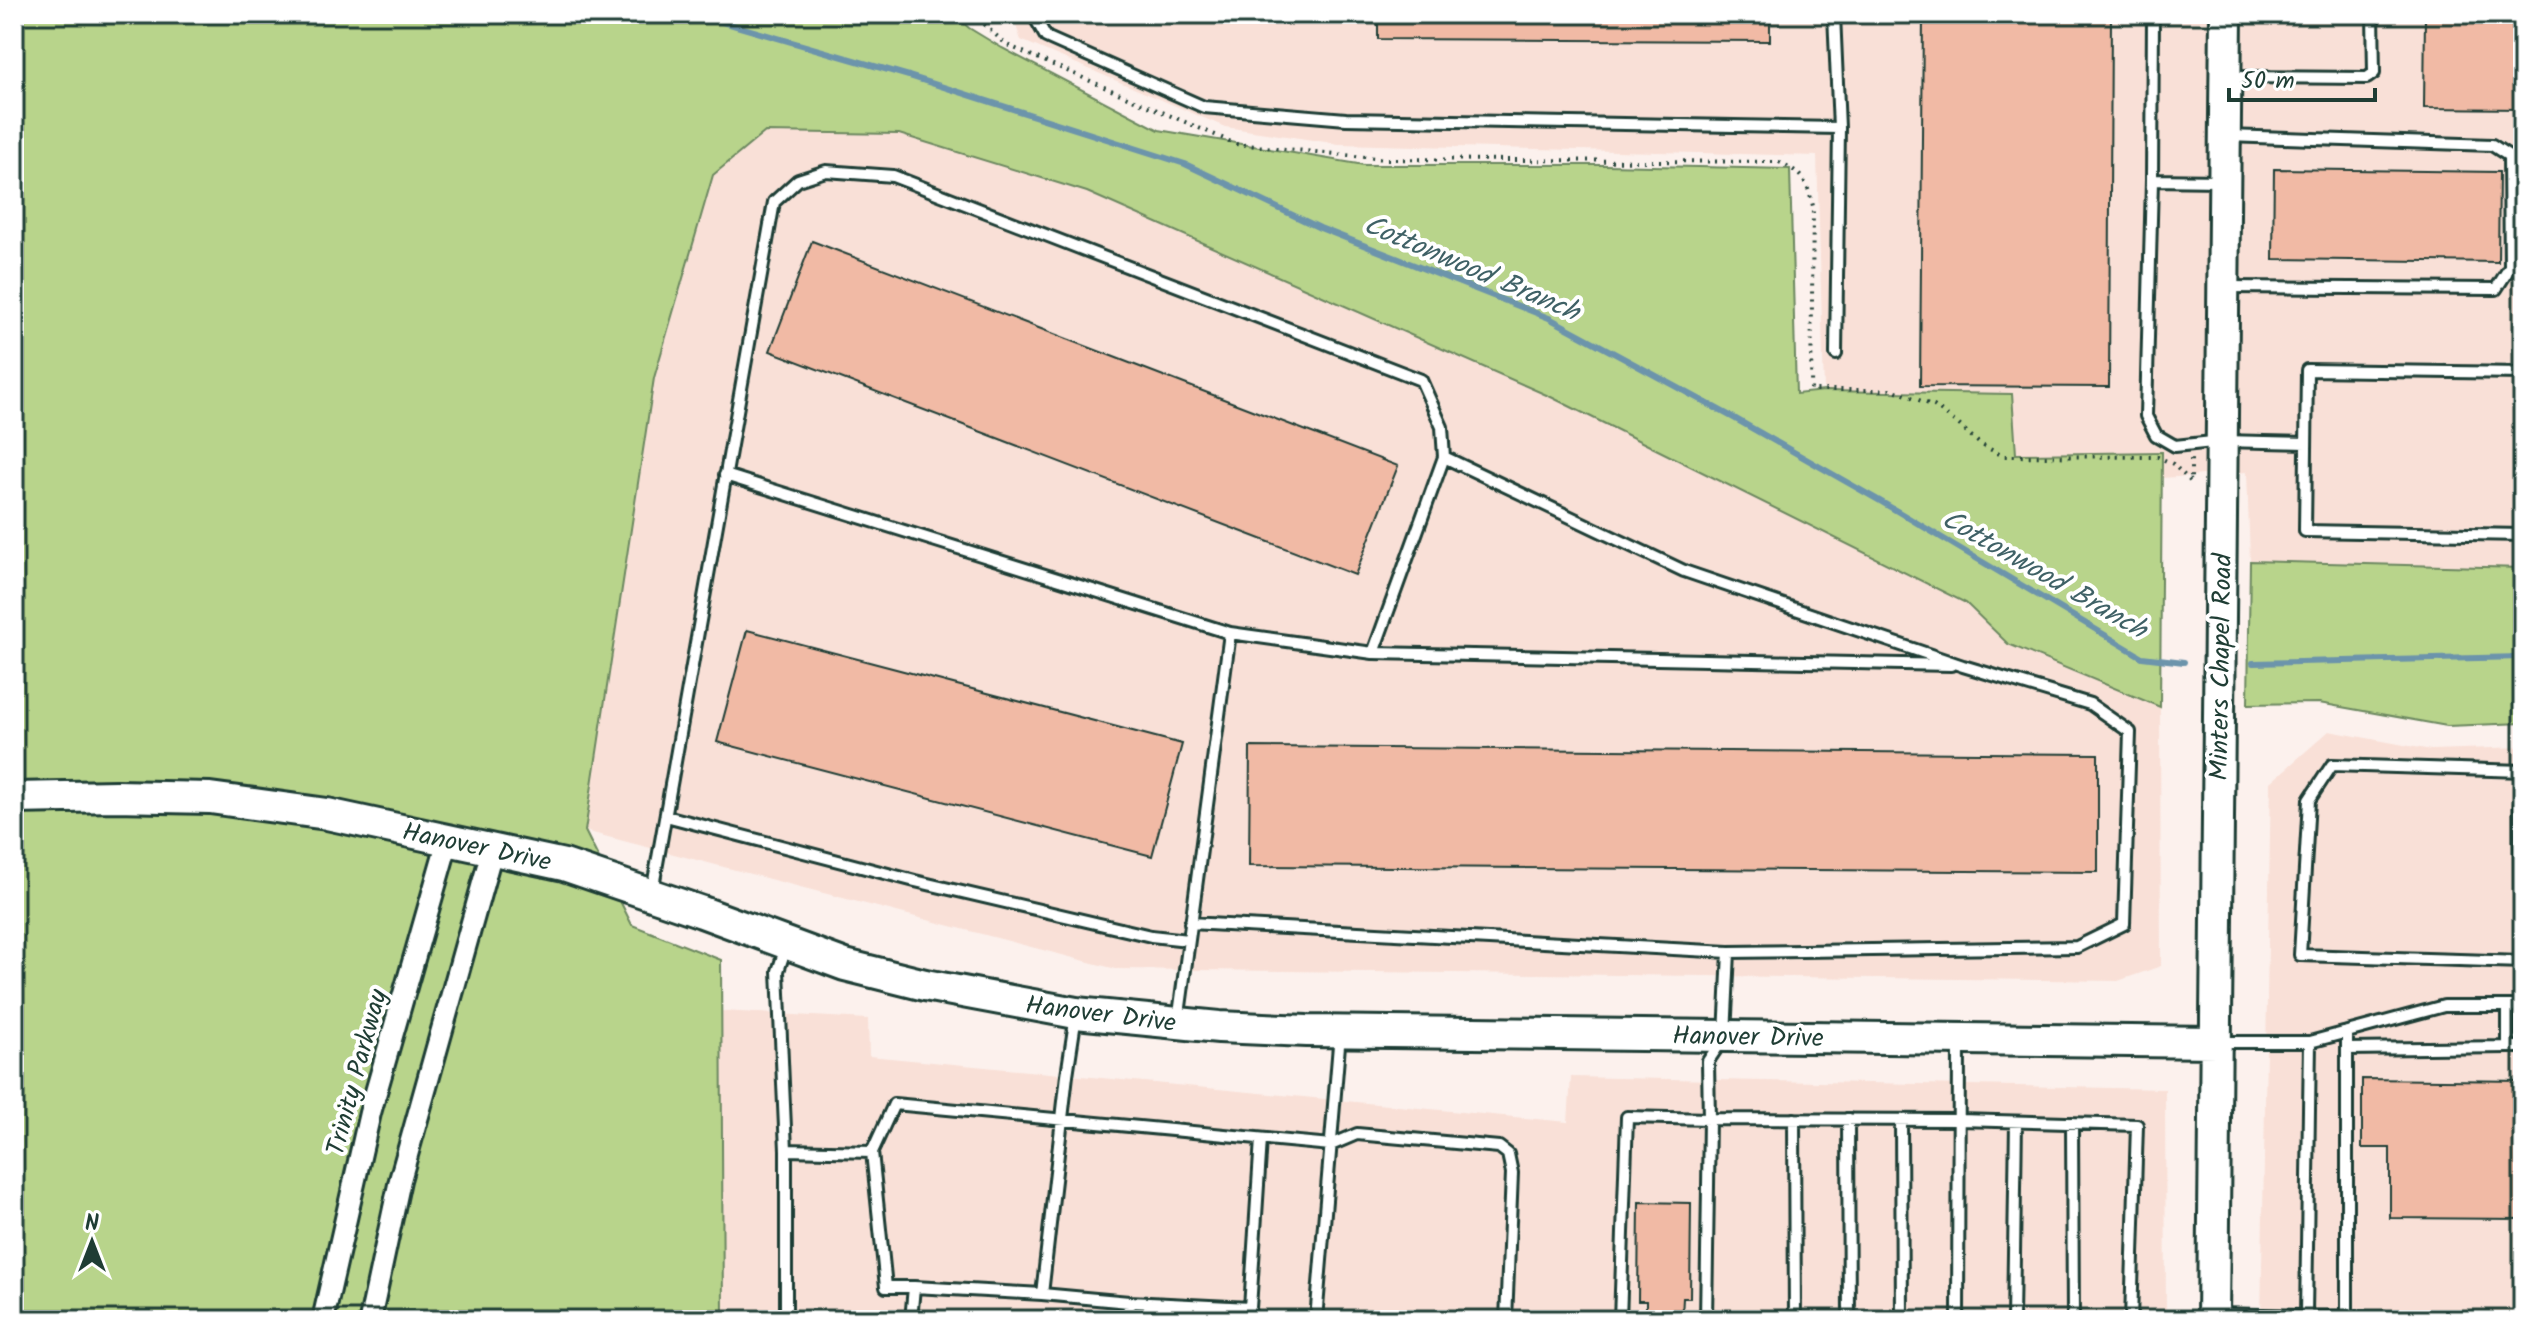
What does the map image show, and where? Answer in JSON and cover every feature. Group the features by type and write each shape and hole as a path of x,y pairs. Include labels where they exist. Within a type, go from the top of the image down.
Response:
{"street":[{"name":"Minters Chapel Road","path":"2213,1317 2226,14"},
{"name":"Hanover Drive","path":"14,798 210,798 327,814 564,865 845,965 925,985 1076,1013 1219,1027 1340,1031 2216,1042"},
{"name":"Trinity Parkway","path":"323,1320 370,1113 448,840"},
{"path":"370,1320 400,1180 492,851"}],"lane":[{"path":"1033,14 1046,37 1204,107 1346,119 1839,128"},
{"path":"1834,14 1839,128 1836,354"},
{"path":"2153,14 2146,416 2156,435 2175,446 2222,441 2306,443"},
{"path":"2226,77 2367,78 2374,73 2373,14"},
{"path":"2223,287 2496,289 2510,267 2509,156 2492,145 2225,136"},
{"path":"652,894 774,202 798,180 826,171 893,176 1421,380 1442,427 1444,457 1373,653"},
{"path":"2152,180 2225,181"},
{"path":"2523,373 2307,370 2305,531 2523,535"},
{"path":"1190,923 1729,952 2077,947 2124,924 2130,732 2090,704 1963,666 1684,571 1444,457"},
{"path":"725,475 1230,633 1373,653 1963,666"},
{"path":"1178,1024 1230,633"},
{"path":"2522,962 2300,955 2309,800 2332,765 2523,771"},
{"path":"2216,1042 2310,1042 2444,1006 2523,1006 2520,805 2523,803"},
{"path":"666,816 915,881 1151,936 1188,940"},
{"path":"786,945 778,971 786,1150 786,1320"},
{"path":"1706,1320 1708,1061 1725,1036 1729,952"},
{"path":"2508,1006 2508,1047"},
{"path":"1042,1294 1076,1013"},
{"path":"1316,1320 1340,1031"},
{"path":"2347,1032 2347,1316"},
{"path":"1958,1320 1959,1039"},
{"path":"2306,1315 2310,1042"},
{"path":"2347,1049 2523,1047"},
{"path":"1261,1139 1249,1314 1042,1294 886,1287 872,1152 894,1104 1331,1145 1357,1134 1499,1147 1508,1154 1512,1173 1506,1320"},
{"path":"1620,1320 1627,1117 2137,1125 2131,1320"},
{"path":"1794,1119 1795,1320"},
{"path":"1848,1119 1849,1320"},
{"path":"1901,1120 1902,1320"},
{"path":"2013,1320 2016,1122"},
{"path":"2072,1123 2073,1320"},
{"path":"786,1150 872,1152"},
{"path":"911,1320 914,1287"},
{"path":"1128,1320 1129,1302"},
{"path":"2213,1317 2306,1315 2472,1320"}],"path":[{"path":"972,14 1007,45 1236,144 1385,159 1779,162 1795,169 1807,184 1813,206 1811,390 1894,390 1934,406 1980,444 2003,456 2158,457 2173,464 2191,482 2191,445"}],"shaded area":[{"path":"1012,14 2523,14 2523,568 2250,561 2247,472 2162,478 2162,452 2016,454 2012,394 1824,391 1817,156 1339,144 1225,127 1021,40"},
{"path":"765,131 899,134 1087,192 1551,397 1966,603 2009,644 2160,707 2161,966 2118,981 1116,969 585,831 654,378 713,175"},
{"path":"2329,731 2431,750 2523,747 2523,1320 2261,1320 2271,782"},
{"path":"721,1011 868,1019 869,1056 1568,1122 1571,1077 2165,1089 2166,1320 723,1320"}],"green space":[{"path":"14,14 953,14 1002,48 1159,130 1364,165 1790,169 1796,394 1824,391 2012,394 2016,454 2162,452 2160,707 2008,644 1966,603 1551,397 1087,192 899,134 765,132 713,175 654,378 585,831 632,925 721,960 723,1320 14,1320"},
{"path":"2250,561 2523,568 2523,723 2447,726 2319,703 2248,704"}],"building":[{"path":"1378,14 1770,14 1770,41 1378,39"},
{"path":"1923,14 2111,14 2109,387 1920,386"},
{"path":"2425,14 2523,14 2523,109 2424,108"},
{"path":"2274,169 2499,172 2498,262 2273,259"},
{"path":"812,241 1398,466 1355,575 770,351"},
{"path":"747,630 1182,744 1152,856 717,742"},
{"path":"1250,747 2098,754 2098,872 1249,866"},
{"path":"2362,1079 2523,1081 2523,1219 2390,1218 2390,1148 2362,1148"},
{"path":"1639,1202 1691,1203 1690,1298 1683,1298 1682,1316 1646,1315 1646,1301 1638,1301"}],"waterway":[{"name":"Cottonwood Branch","path":"695,14 909,76 1185,164 1320,228 1549,318 1880,501 2142,657 2184,662"},
{"name":"Cottonwood Branch","path":"2253,663 2523,657"}]}
